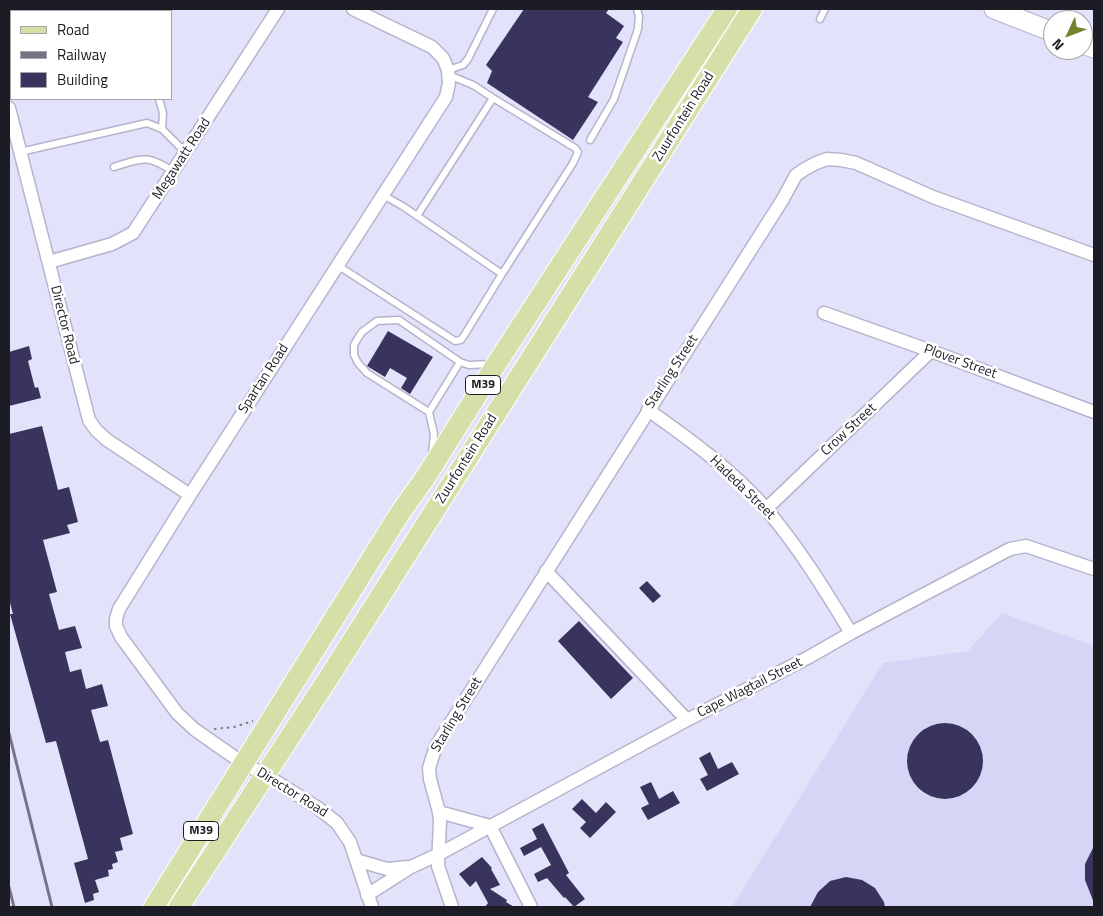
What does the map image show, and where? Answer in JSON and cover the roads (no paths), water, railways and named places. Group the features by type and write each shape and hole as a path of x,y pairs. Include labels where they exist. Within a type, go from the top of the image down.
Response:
{"main road":[{"name":"Zuurfontein Road","path":"154,907 400,513 425,478 497,363 727,9"},
{"name":"Zuurfontein Road","path":"179,907 266,775 752,9"},
{"path":"994,9 1043,28"}],"street":[{"name":"Megawatt Road","path":"49,262 112,244 133,233 278,9"},
{"path":"353,9 432,47 443,58 449,72"},
{"name":"Spartan Road","path":"244,764 194,729 177,713 120,637 116,626 116,619 119,609 190,495 446,96 450,83 449,72"},
{"name":"Director Road","path":"9,108 89,420 107,440 190,495"},
{"name":"Starling Street","path":"452,907 438,866 439,812 429,768 436,746 796,176 816,163 827,159 856,163 933,197 1094,255"},
{"name":"Plover Street","path":"824,313 1094,412"},
{"name":"Crow Street","path":"766,509 931,351"},
{"name":"Hadeda Street","path":"648,410 708,455 766,509 818,579 851,633"},
{"name":"Cape Wagtail Street","path":"411,867 439,854 1010,549 1018,546 1036,548 1094,569"},
{"path":"546,570 687,720"},
{"name":"Director Road","path":"244,764 266,775 318,808 337,823 350,842 372,907"},
{"path":"439,812 490,826 531,907"},
{"path":"356,860 381,868 411,867"},
{"path":"367,894 411,867"}],"lane":[{"path":"449,72 463,65 468,59 493,9"},
{"path":"590,140 614,99 638,29 639,16 637,9"},
{"path":"820,19 825,9"},
{"path":"338,265 458,342 465,334 573,163 578,152 575,148 449,72"},
{"path":"417,216 493,98"},
{"path":"159,100 163,113 162,129"},
{"path":"20,152 147,123 162,129 186,153"},
{"path":"114,167 142,158 151,159 174,172"},
{"path":"383,195 502,274"},
{"path":"429,412 366,373 354,355 354,346 362,332 377,322 399,320 460,362 469,365 497,363"},
{"path":"425,478 434,447 434,434 429,412 460,362"}],"railway":[{"path":"9,733 52,907"},
{"path":"9,887 14,907"}]}
